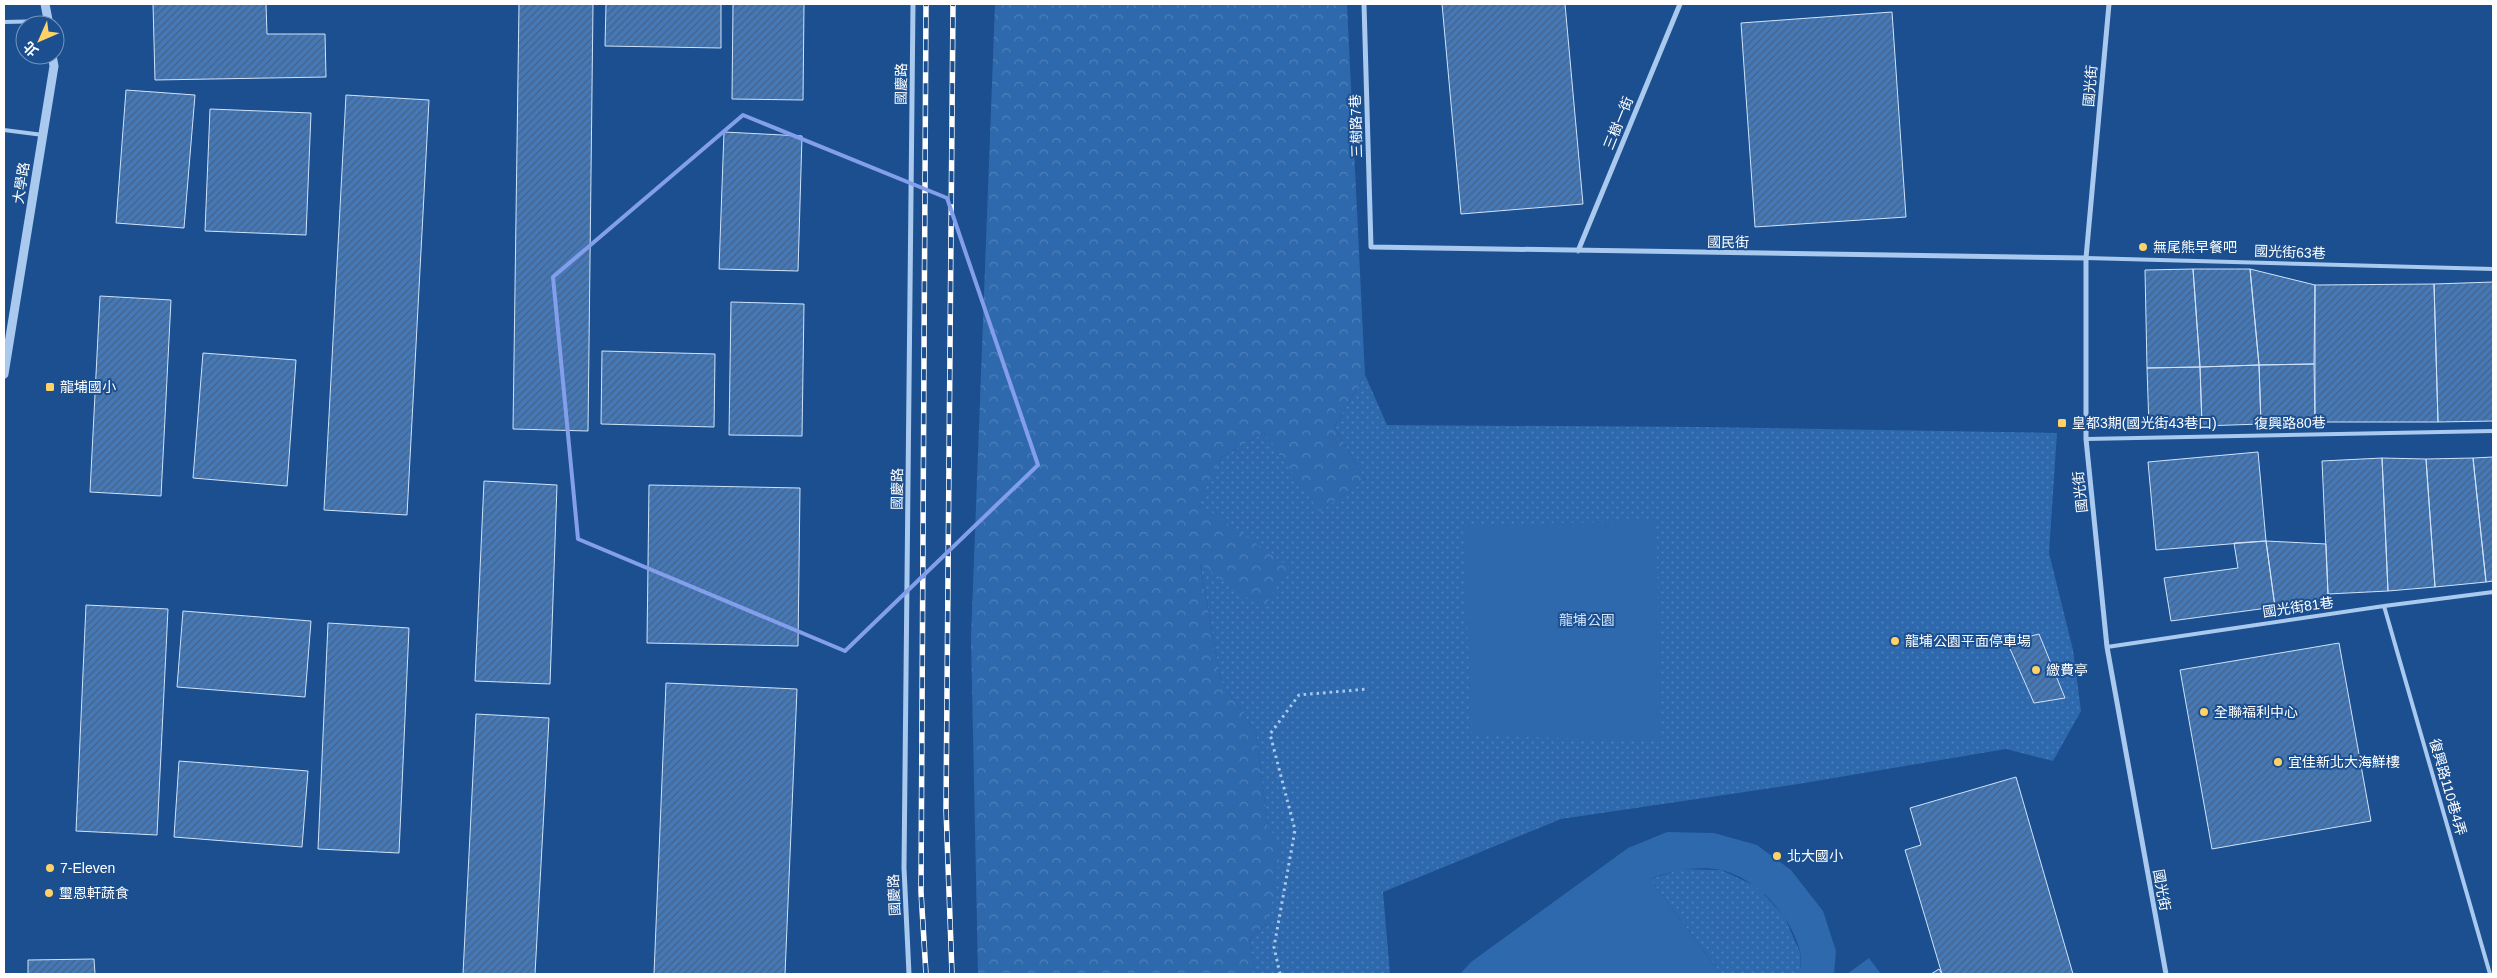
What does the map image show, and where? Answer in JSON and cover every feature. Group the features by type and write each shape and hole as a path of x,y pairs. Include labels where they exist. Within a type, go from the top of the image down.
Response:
{"street":[{"name":"國慶路","path":"909,974 904,868 913,4"},
{"name":"三樹路7巷","path":"1364,4 1371,247"},
{"name":"三樹一街","path":"1578,251 1680,4"},
{"name":"國光街","path":"2109,4 2086,258 2086,438 2106,647 2166,974"},
{"name":"大學路","path":"4,374 54,65"},
{"name":"國民街","path":"1371,247 2086,258"}],"lane":[{"path":"4,130 43,135"},
{"name":"國光街63巷","path":"2086,258 2493,269"},
{"name":"復興路80巷","path":"2086,438 2493,431"},
{"name":"國光街81巷","path":"2106,647 2493,592"},
{"name":"復興路110巷4弄","path":"2384,606 2490,974"}],"path":[{"path":"1280,974 1274,947 1295,830 1270,734 1299,695 1368,689"}],"highlighted area":[{"path":"743,115 947,198 1038,465 845,651 578,539 553,277"}],"green space":[{"path":"995,4 1347,4 1365,375 1334,427 1365,479 1320,512 1264,433 1221,457 1199,503 1289,567 1263,609 1200,564 1221,681 1256,733 1268,828 1282,842 1269,922 1250,938 1255,974 978,974 971,638"},
{"name":"龍埔公園","path":"1365,375 1387,425 1704,427 2057,433 2049,553 2073,650 2081,711 2053,761 2006,749 1792,785 1561,819 1383,892 1390,974 1255,974 1250,938 1269,922 1268,828 1256,733 1221,681 1200,563 1198,503 1221,457 1264,433 1320,511 1365,479 1334,427"},
{"path":"1656,521 1662,741 1472,735 1463,525"},
{"path":"1667,832 1714,833 1757,845 1791,870 1823,911 1836,951 1834,974 1800,974 1800,951 1795,938 1789,924 1771,900 1748,881 1721,870 1704,868 1675,871 1650,879 1721,974 1460,974 1471,962 1628,848"},
{"path":"1682,869 1721,870 1756,886 1784,916 1800,952 1800,974 1721,974 1650,879"},
{"path":"1869,958 1881,974 1847,974"}],"building":[{"path":"153,4 266,4 267,34 325,34 326,77 155,80"},
{"path":"519,4 593,4 588,431 513,429"},
{"path":"606,4 721,4 721,48 605,46"},
{"path":"733,4 804,4 803,100 732,99"},
{"path":"1442,4 1565,4 1583,204 1461,214"},
{"path":"1892,12 1906,217 1755,227 1741,23"},
{"path":"126,90 195,95 184,228 116,223"},
{"path":"346,95 429,100 407,515 324,510"},
{"path":"210,109 311,113 306,235 205,231"},
{"path":"724,132 802,136 798,271 719,269"},
{"path":"2193,269 2200,367 2147,368 2145,270"},
{"path":"2193,269 2250,269 2259,365 2200,367"},
{"path":"2250,269 2315,285 2314,364 2259,365"},
{"path":"2493,282 2493,421 2438,422 2434,284"},
{"path":"2434,284 2438,422 2315,422 2315,285"},
{"path":"100,296 171,300 161,496 90,492"},
{"path":"731,302 804,304 802,436 729,435"},
{"path":"602,351 715,354 714,427 601,424"},
{"path":"203,353 296,360 287,486 193,478"},
{"path":"2314,364 2315,422 2261,424 2259,365"},
{"path":"2259,365 2261,424 2202,426 2200,367"},
{"path":"2200,367 2202,426 2149,427 2147,368"},
{"path":"2258,452 2266,541 2156,550 2148,462"},
{"path":"2493,457 2493,581 2486,582 2473,458"},
{"path":"2382,458 2388,591 2328,594 2322,461"},
{"path":"2382,458 2426,459 2435,587 2388,591"},
{"path":"2473,458 2486,582 2435,587 2426,459"},
{"path":"484,481 557,485 550,684 475,681"},
{"path":"649,485 800,488 798,646 647,643"},
{"path":"2266,541 2275,607 2171,621 2164,578 2238,568 2234,543"},
{"path":"2266,541 2326,544 2328,594 2333,604 2275,607"},
{"path":"86,605 168,609 157,835 76,831"},
{"path":"183,611 311,621 305,697 177,687"},
{"path":"328,623 409,628 399,853 318,849"},
{"name":"繳費亭","path":"2039,634 2065,698 2034,703 2007,642"},
{"name":"宜佳新北大海鮮樓","path":"2339,643 2371,821 2212,849 2180,670"},
{"path":"666,683 797,689 785,974 654,974"},
{"path":"476,714 549,718 535,974 463,974"},
{"path":"179,761 308,771 302,847 174,837"},
{"path":"2016,777 2073,974 1942,974 1905,850 1921,845 1910,808"},
{"path":"94,959 95,974 28,974 28,960"},
{"path":"1939,969 1942,974 1931,974"}],"railway":[{"path":"926,4 921,892 926,974"},
{"path":"952,974 946,809 953,4"}],"place":[{"name":"無尾熊早餐吧","path":"2143,247"},
{"name":"龍埔國小","path":"50,387"},
{"name":"皇都3期(國光街43巷口)","path":"2062,423"},
{"name":"龍埔公園平面停車場","path":"1895,641"},
{"name":"繳費亭","path":"2036,670"},
{"name":"全聯福利中心","path":"2204,712"},
{"name":"宜佳新北大海鮮樓","path":"2278,762"},
{"name":"北大國小","path":"1777,856"},
{"name":"7-Eleven","path":"50,868"},
{"name":"璽恩軒蔬食","path":"49,893"}]}
